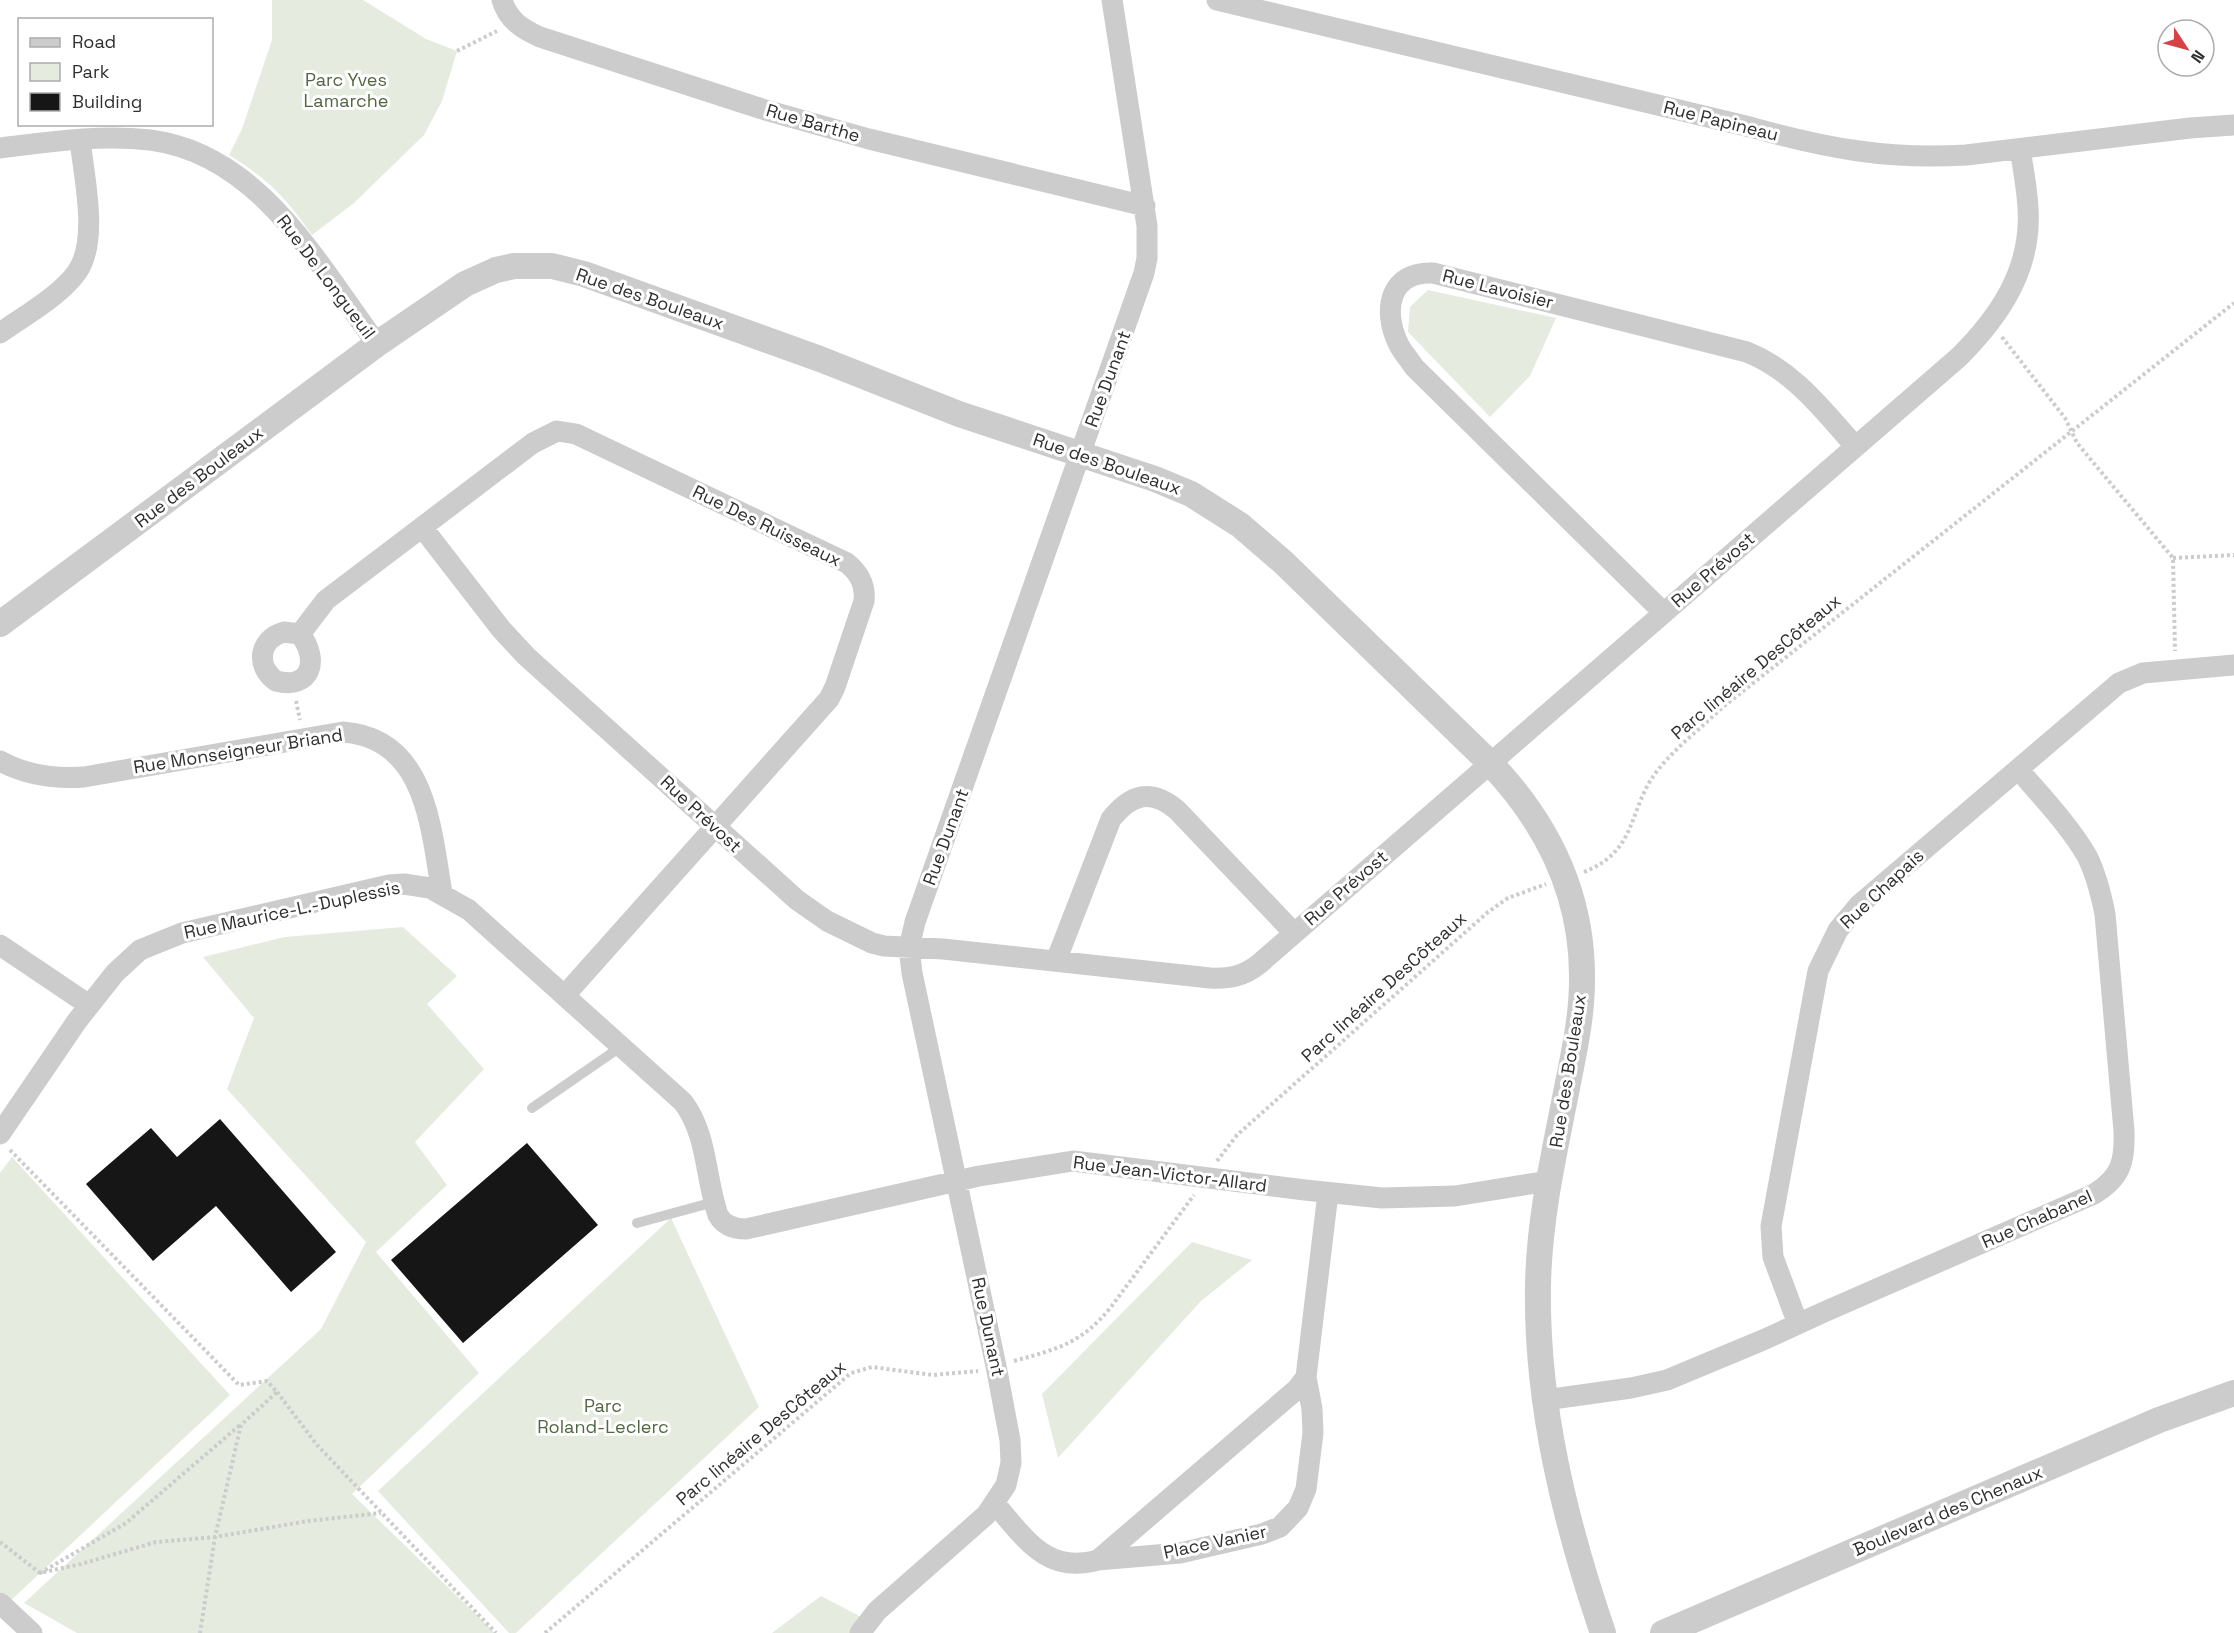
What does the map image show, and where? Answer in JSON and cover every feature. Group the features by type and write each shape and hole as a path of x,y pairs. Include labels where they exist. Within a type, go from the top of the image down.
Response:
{"street":[{"name":"Rue Barthe","path":"502,0 514,21 540,37 762,109 869,139 1145,206"},
{"name":"Rue Dunant","path":"860,1633 878,1611 986,1515 995,1504 1010,1474 1012,1452 996,1366 912,973 909,948 919,911 1144,273 1148,242 1145,206 1112,0"},
{"name":"Rue Papineau","path":"1218,0 1836,148 1898,156 1934,157 2020,149 2179,129 2234,125"},
{"name":"Rue De Longueuil","path":"0,148 123,138 167,144 197,154 238,177 265,199 298,235 377,344"},
{"path":"0,333 67,284 82,264 86,254 88,232 80,140"},
{"name":"Rue Prévost","path":"422,527 513,644 797,900 819,916 872,943 1210,978 1232,978 1252,970 1959,357 1991,323 2010,293 2025,245 2028,207 2020,149"},
{"name":"Rue des Bouleaux","path":"0,624 377,344 478,276 514,266 552,266 584,274 820,359 959,414 1175,486 1203,501 1239,525 1283,562 1491,764 1520,795 1557,857 1579,933 1582,980 1577,1035 1543,1216 1538,1288 1545,1400 1555,1462 1570,1524 1603,1633"},
{"name":"Rue Lavoisier","path":"1664,613 1414,367 1397,342 1394,331 1391,299 1395,289 1402,281 1422,272 1433,273 1747,352 1764,359 1792,378 1855,446"},
{"name":"Rue Des Ruisseaux","path":"300,634 323,603 533,443 549,434 563,431 586,439 847,563 859,574 864,587 864,601 832,693 565,995"},
{"path":"284,632 300,634 310,647 311,664 307,672 293,682 276,681 268,675 264,668 262,652 265,645 277,634 284,632"},
{"name":"Rue Chapais","path":"1798,1324 1773,1257 1771,1236 1818,971 1838,930 1859,905 2119,682 2143,673 2234,665"},
{"name":"Rue Monseigneur Briand","path":"0,761 20,771 36,775 53,778 84,777 344,732 354,733 376,740 398,756 416,780 428,811 442,893"},
{"name":"Rue Chabanel","path":"1545,1400 1658,1383 1763,1340 2094,1194 2110,1182 2121,1167 2125,1151 2105,914 2101,895 2087,857 2077,841 2018,769"},
{"name":"Rue Prévost","path":"1056,961 1111,819 1119,808 1130,800 1142,796 1167,801 1177,810 1294,933"},
{"name":"Rue Maurice-L.-Duplessis","path":"4,1141 89,1005 127,960 154,943 182,933 389,885 418,885 442,893 481,919 683,1102 691,1112 699,1131 714,1202 718,1215 726,1224"},
{"path":"0,945 89,1005"},
{"name":"Rue Jean-Victor-Allard","path":"726,1224 732,1228 746,1228 957,1181 1073,1161 1382,1198 1432,1197 1549,1181"},
{"name":"Place Vanier","path":"995,1504 1028,1541 1047,1557 1065,1564 1180,1552 1262,1534 1280,1527 1291,1518 1306,1489 1313,1433 1312,1409 1306,1377 1328,1193"},
{"name":"Place Vanier","path":"1098,1560 1297,1389 1306,1377"},
{"name":"Boulevard des Chenaux","path":"1663,1633 2140,1428 2234,1393"},
{"path":"0,1603 32,1633"}],"lane":[{"path":"532,1108 622,1046"},
{"path":"637,1223 714,1202"}],"path":[{"path":"457,51 514,21"},
{"name":"Parc linéaire DesCôteaux","path":"544,1633 851,1373 872,1367 944,1376 972,1372 1059,1348 1087,1331 1111,1307 1237,1135 1499,903 1515,894 1598,867 1613,855 1628,833 1656,772 1675,751 1723,707 2234,303"},
{"path":"1991,323 2065,418 2077,443 2173,558 2176,670"},
{"path":"2173,558 2234,555"},
{"path":"293,682 303,739"},
{"path":"4,1141 239,1385 267,1381 317,1445 496,1633"},
{"path":"40,1573 126,1523 277,1392"},
{"path":"200,1633 215,1537 241,1425"},
{"path":"40,1573 81,1564 156,1542 215,1537 308,1521 381,1513"},
{"path":"0,1542 40,1573"}],"green space":[{"name":"Parc Yves Lamarche","path":"272,0 363,0 426,39 457,51 442,101 424,135 354,203 312,235 275,190 255,172 229,155 242,129 272,40"},
{"path":"1428,290 1556,318 1530,376 1490,417 1408,332 1410,307"},
{"path":"403,927 457,976 427,1004 484,1069 415,1142 447,1185 376,1252 479,1373 352,1494 495,1633 77,1633 24,1603 321,1329 366,1242 227,1089 254,1018 203,957 285,937"},
{"path":"12,1157 230,1395 7,1604 0,1598 0,1173"},
{"name":"Parc Roland-Leclerc","path":"671,1218 759,1407 516,1633 509,1633 378,1491"},
{"path":"1192,1242 1252,1260 1201,1301 1058,1458 1042,1394"},
{"path":"821,1596 867,1620 863,1633 772,1633"}],"building":[{"path":"220,1119 336,1252 291,1292 216,1206 153,1261 86,1184 151,1128 177,1157"},
{"path":"527,1143 598,1225 463,1343 391,1260"}]}
